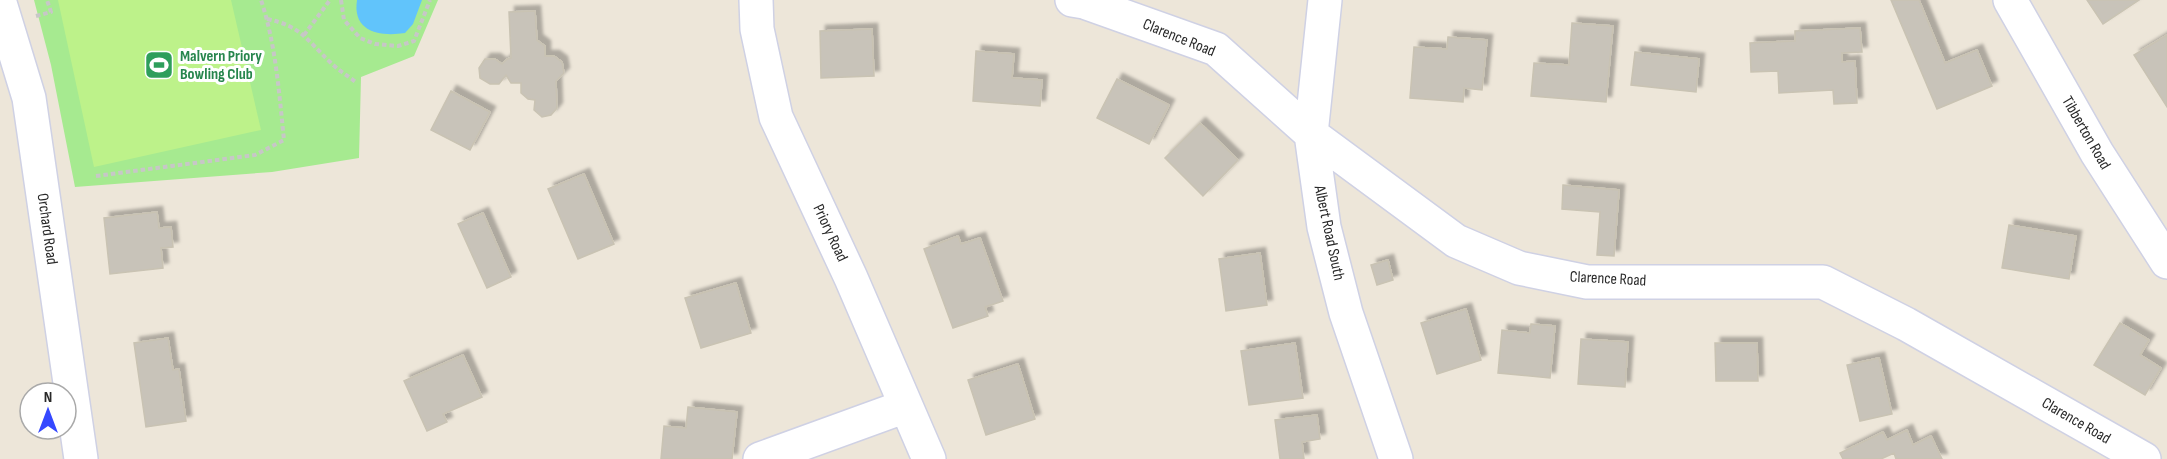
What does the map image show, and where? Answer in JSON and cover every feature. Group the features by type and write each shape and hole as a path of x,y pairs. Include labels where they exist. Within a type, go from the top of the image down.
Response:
{"street":[{"name":"Priory Road","path":"756,0 757,29 776,117 851,278 929,459"},
{"name":"Clarence Road","path":"1072,0 1084,2 1216,49 1311,134 1456,241 1520,268 1587,282 1823,282 1906,324 2144,459"},
{"name":"Albert Road South","path":"1325,0 1311,134 1324,227 1346,313 1396,459"},
{"name":"Tibberton Road","path":"2010,0 2097,153 2167,262"},
{"name":"Orchard Road","path":"0,3 29,98 81,459"},
{"path":"760,459 906,406"}],"path":[{"path":"33,17 51,12 47,0"},
{"path":"96,176 255,155 284,140 278,81 261,0"},
{"path":"304,35 330,0"},
{"path":"342,0 344,21 360,38 375,44 398,46 414,41 430,0"},
{"path":"267,20 282,22 304,35 331,63 357,83"}],"green space":[{"path":"34,0 438,0 414,56 361,77 359,158 272,172 75,187 51,65"},
{"name":"Malvern Priory Bowling Club","path":"58,0 231,0 261,130 94,167"}],"water":[{"path":"357,0 422,0 413,24 405,33 386,34 363,26 357,11"}],"building":[{"path":"1891,0 1919,0 1945,63 1977,50 1992,86 1937,109"},
{"path":"2087,0 2139,0 2103,24"},
{"path":"535,11 537,40 545,46 545,56 554,56 562,62 564,73 556,81 557,108 551,115 542,117 534,110 535,100 528,99 521,93 521,83 511,83 506,75 499,84 490,84 480,78 479,68 485,59 495,59 502,64 511,58 509,12"},
{"path":"1572,23 1613,26 1606,102 1531,96 1534,63 1569,65"},
{"path":"1860,28 1862,52 1842,53 1842,62 1855,61 1857,103 1834,104 1833,90 1779,93 1778,71 1751,72 1750,43 1795,41 1795,31"},
{"path":"872,29 874,76 821,78 820,31"},
{"path":"2167,35 2167,107 2134,55"},
{"path":"1448,37 1487,40 1482,90 1464,88 1463,102 1410,98 1414,47 1447,49"},
{"path":"976,51 1014,54 1012,78 1042,80 1040,106 973,101"},
{"path":"1635,52 1699,59 1696,92 1631,85"},
{"path":"1117,79 1169,105 1149,144 1097,118"},
{"path":"451,91 490,112 470,150 431,130"},
{"path":"1200,123 1238,160 1203,196 1165,158"},
{"path":"584,174 614,244 578,259 548,189"},
{"path":"1563,185 1619,190 1614,256 1597,255 1600,212 1562,209"},
{"path":"157,212 159,228 171,227 173,247 161,248 163,268 110,274 104,218"},
{"path":"483,213 511,277 487,288 458,224"},
{"path":"2009,225 2076,236 2069,279 2002,268"},
{"path":"958,236 961,244 980,238 1003,301 985,307 988,316 953,328 924,249"},
{"path":"1260,253 1267,305 1226,311 1219,259"},
{"path":"1388,260 1393,280 1377,285 1371,265"},
{"path":"736,283 751,333 701,348 685,298"},
{"path":"1466,309 1481,360 1437,374 1421,323"},
{"path":"2120,323 2149,340 2140,355 2161,368 2145,395 2094,365"},
{"path":"1531,324 1555,326 1550,378 1498,373 1502,330 1530,333"},
{"path":"168,338 173,370 179,369 186,421 146,427 134,343"},
{"path":"1581,339 1628,342 1625,387 1578,384"},
{"path":"1295,343 1303,398 1249,405 1241,351"},
{"path":"1715,343 1757,343 1758,381 1716,381"},
{"path":"463,355 482,397 443,414 447,422 427,431 404,381"},
{"path":"1879,358 1892,414 1860,421 1847,365"},
{"path":"1018,364 1035,419 986,435 968,380"},
{"path":"688,407 737,412 732,459 661,459 664,426 686,428"},
{"path":"1317,415 1320,439 1302,442 1304,459 1280,459 1275,420"},
{"path":"1907,430 1913,445 1931,436 1942,459 1896,459 1894,453 1881,459 1843,459 1840,453 1883,432 1887,440"}],"place":[{"name":"Malvern Priory Bowling Club","path":"159,65"}]}
